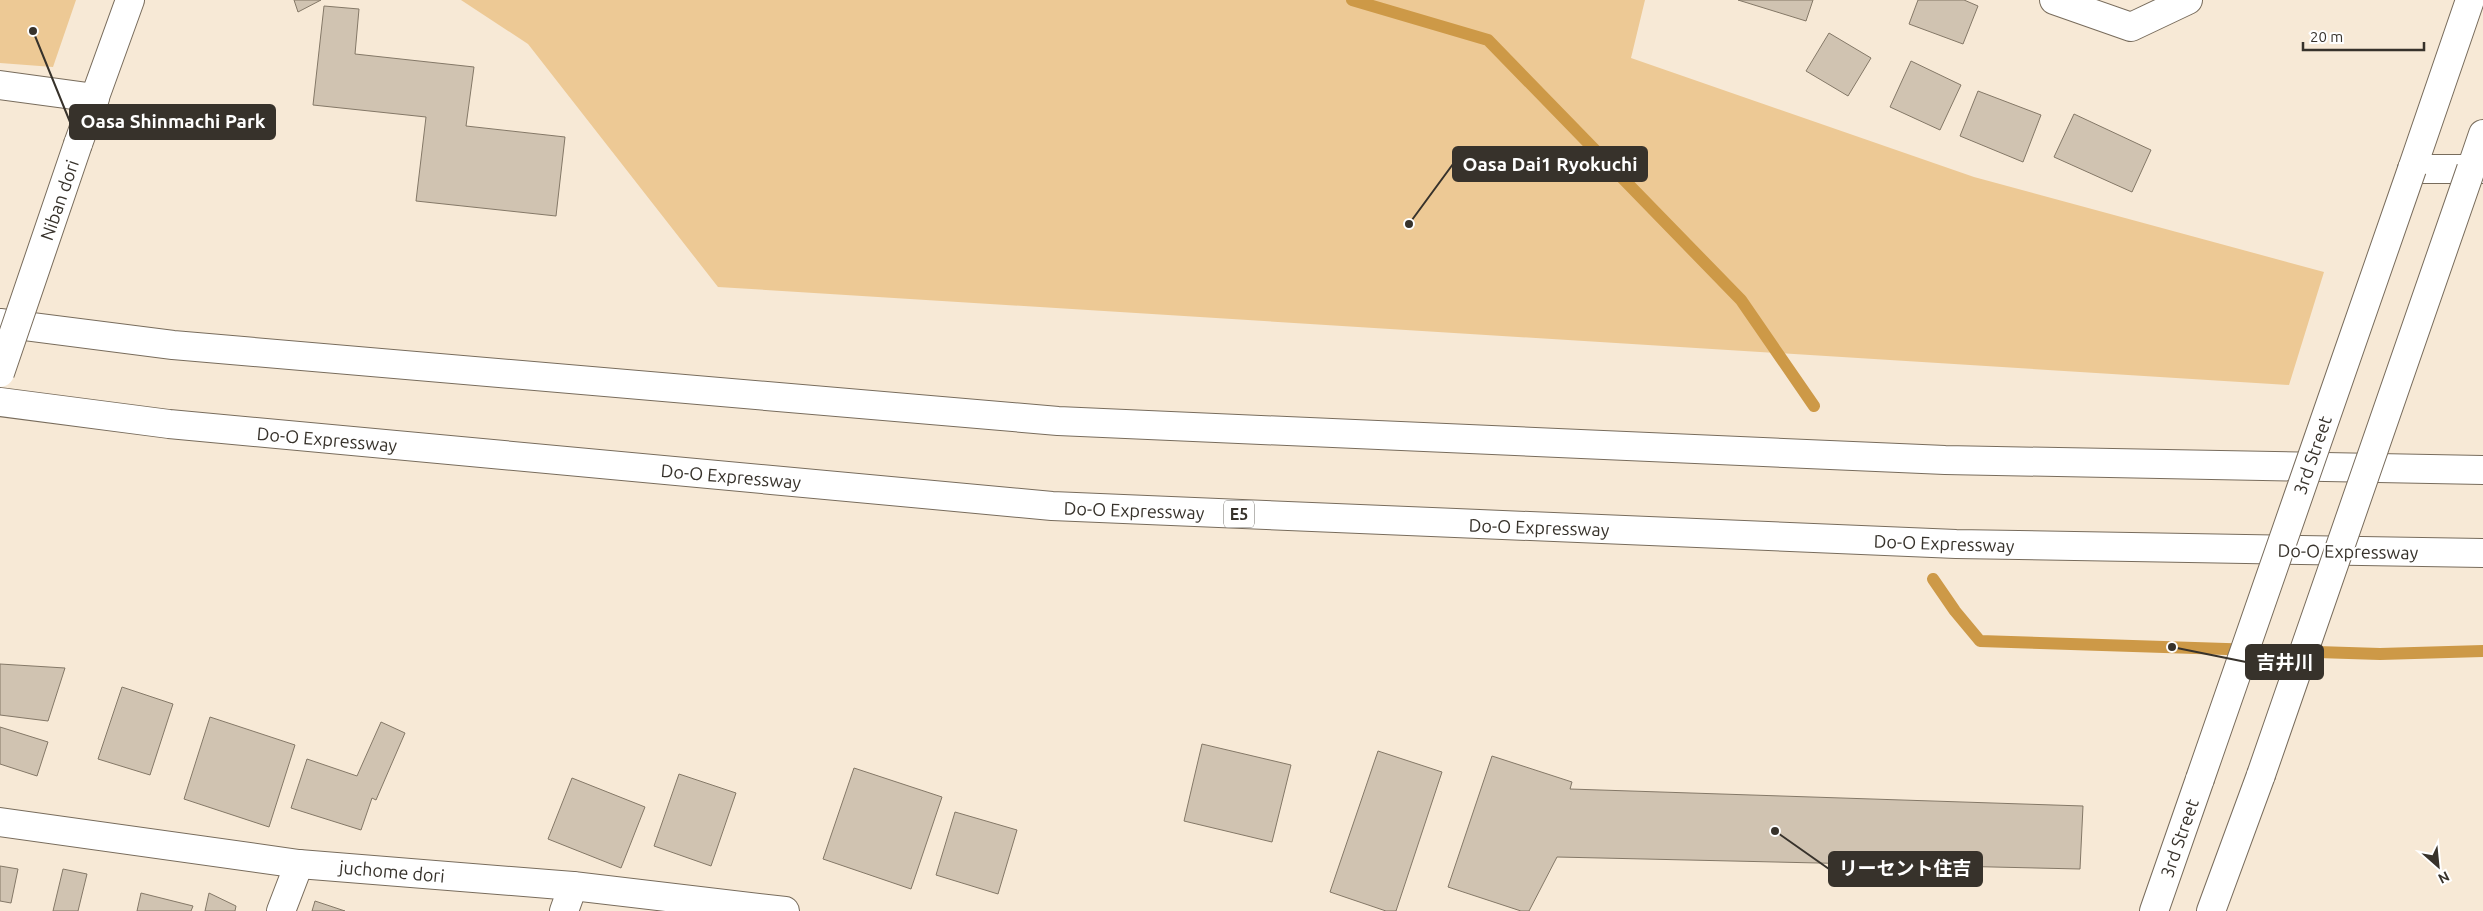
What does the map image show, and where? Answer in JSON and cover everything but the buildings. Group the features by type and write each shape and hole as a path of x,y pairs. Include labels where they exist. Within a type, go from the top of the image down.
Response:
{"main road":[{"name":"Niban dori","path":"0,373 78,144 130,0"},
{"path":"2054,0 2131,27 2188,0"},
{"name":"3rd Street","path":"2154,911 2470,0"},
{"path":"0,85 95,98"},
{"path":"2212,911 2477,169 2483,134"},
{"path":"2412,169 2477,169"},
{"path":"0,323 173,345 1058,421 1945,460 2483,470"},
{"name":"Do-O Expressway","path":"0,402 169,424 1052,506 1956,544 2483,553"},
{"name":"juchome dori","path":"0,822 299,864 573,886 785,911"},
{"path":"281,911 299,864"},
{"path":"564,911 573,886"}],"shaded area":[{"path":"0,0 76,0 53,67 0,63"},
{"path":"461,0 1645,0 1631,58 1974,177 2324,272 2289,385 718,287 528,44"}],"waterway":[{"path":"1352,0 1488,40 1741,300 1814,406"},
{"path":"1933,579 1955,611 1980,641 2380,654 2483,651"}],"place":[{"name":"Oasa Shinmachi Park","path":"33,31"},
{"name":"Oasa Dai1 Ryokuchi","path":"1409,224"},
{"name":"吉井川","path":"2172,647"},
{"name":"リーセント住吉","path":"1775,831"}]}
